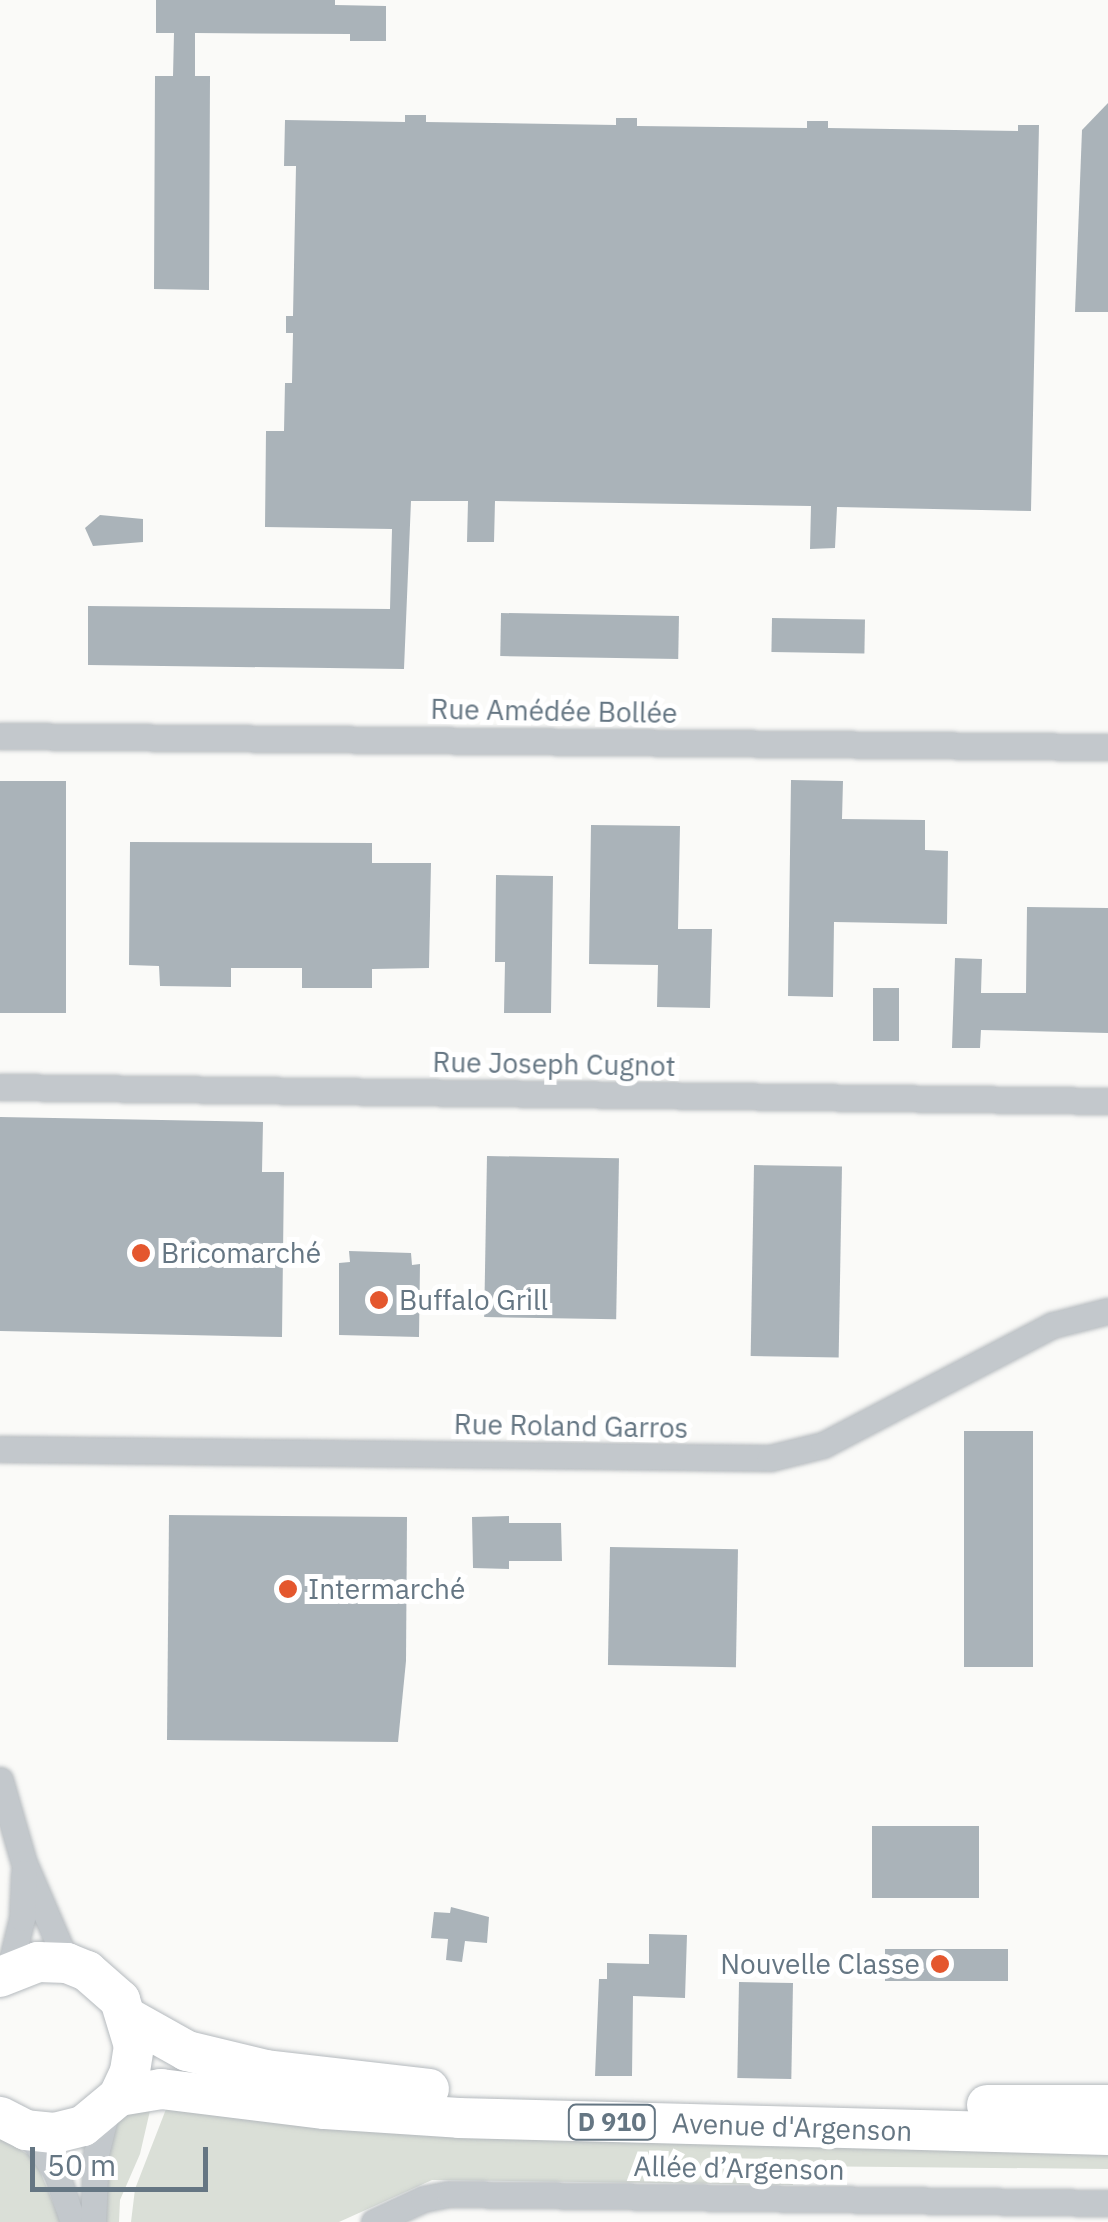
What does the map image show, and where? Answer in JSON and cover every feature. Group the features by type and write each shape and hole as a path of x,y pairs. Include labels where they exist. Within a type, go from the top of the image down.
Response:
{"main road":[{"path":"5,1974 38,1962 67,1963 105,1983 130,2020 134,2046 130,2072 112,2103"},
{"name":"Avenue d'Argenson","path":"130,2020 186,2051 266,2070 383,2085 503,2094 1108,2105"},
{"name":"Avenue d'Argenson","path":"13,2123 68,2129 112,2103 161,2089 325,2109 460,2118 1108,2136"}],"street":[{"name":"Rue Amédée Bollée","path":"0,736 1108,747"},
{"name":"Rue Joseph Cugnot","path":"0,1087 1108,1102"},
{"name":"Rue Roland Garros","path":"0,1449 794,1455 854,1431 1053,1326 1108,1311"},
{"path":"0,1780 24,1863 67,1963"},
{"path":"5,1974 22,1918 24,1863"},
{"path":"93,2222 96,2154 112,2103"},
{"path":"13,2123 56,2172 73,2222"},
{"name":"Allée d’Argenson","path":"374,2222 423,2199 449,2194 1108,2203"}],"shaded area":[{"path":"152,2102 140,2154 120,2200 119,2222 102,2222 110,2130 119,2119"},
{"path":"168,2104 1108,2147 1108,2169 794,2166 793,2185 432,2180 339,2222 131,2222 135,2189"},
{"path":"0,2137 35,2159 61,2222 0,2222"}],"building":[{"path":"156,0 335,0 335,5 386,6 386,41 350,41 350,34 195,33 195,76 210,76 209,290 154,289 155,76 173,76 174,33 156,33"},
{"path":"1108,103 1108,312 1075,312 1082,130"},
{"path":"405,115 426,115 426,122 616,125 616,118 637,118 637,126 807,128 807,121 828,121 828,128 1018,131 1018,125 1039,125 1031,511 837,507 835,548 810,549 811,506 495,501 494,542 467,542 468,501 411,501 404,669 88,665 88,606 390,609 392,529 265,527 266,431 284,431 285,383 292,383 293,333 286,333 286,316 293,316 296,166 284,166 285,120 405,122"},
{"path":"100,515 143,519 143,542 93,546 85,528"},
{"path":"501,613 679,616 678,659 500,656"},
{"path":"772,618 865,620 864,654 771,652"},
{"path":"791,780 843,781 842,819 925,820 925,850 948,851 947,924 834,922 833,997 788,996"},
{"path":"0,781 66,781 66,1013 0,1013"},
{"path":"591,825 680,826 678,929 712,929 710,1008 657,1007 658,965 589,964"},
{"path":"130,842 372,843 372,863 431,863 429,968 372,969 372,988 302,988 302,968 231,968 231,987 160,986 159,966 129,965"},
{"path":"496,875 553,876 551,1013 504,1013 505,962 495,962"},
{"path":"1027,907 1108,908 1108,1033 981,1030 980,1048 952,1048 955,958 982,959 981,993 1026,993"},
{"path":"873,988 899,988 899,1041 873,1041"},
{"name":"Bricomarché","path":"0,1117 263,1122 262,1172 284,1172 282,1337 0,1331"},
{"path":"487,1156 619,1158 616,1319 484,1317"},
{"path":"754,1165 842,1167 839,1358 751,1356"},
{"name":"Buffalo Grill","path":"349,1251 411,1253 412,1265 420,1264 419,1337 339,1335 339,1263 350,1262"},
{"path":"964,1431 1033,1431 1033,1667 964,1667"},
{"name":"Intermarché","path":"169,1515 407,1517 406,1661 398,1742 167,1740"},
{"path":"509,1516 509,1523 561,1523 562,1561 509,1561 509,1569 473,1568 472,1517"},
{"path":"610,1547 738,1549 736,1667 608,1665"},
{"path":"872,1826 979,1826 979,1898 872,1898"},
{"path":"451,1907 489,1917 487,1943 465,1941 462,1962 446,1960 448,1939 431,1938 434,1912 450,1913"},
{"path":"649,1934 687,1935 685,1998 633,1996 632,2076 595,2076 599,1979 607,1979 607,1963 649,1964"},
{"path":"885,1949 1008,1949 1008,1981 885,1981"},
{"path":"739,1982 793,1983 791,2079 737,2078"}],"place":[{"name":"Bricomarché","path":"141,1253"},
{"name":"Buffalo Grill","path":"379,1300"},
{"name":"Intermarché","path":"288,1589"},
{"name":"Nouvelle Classe","path":"940,1964"}]}
